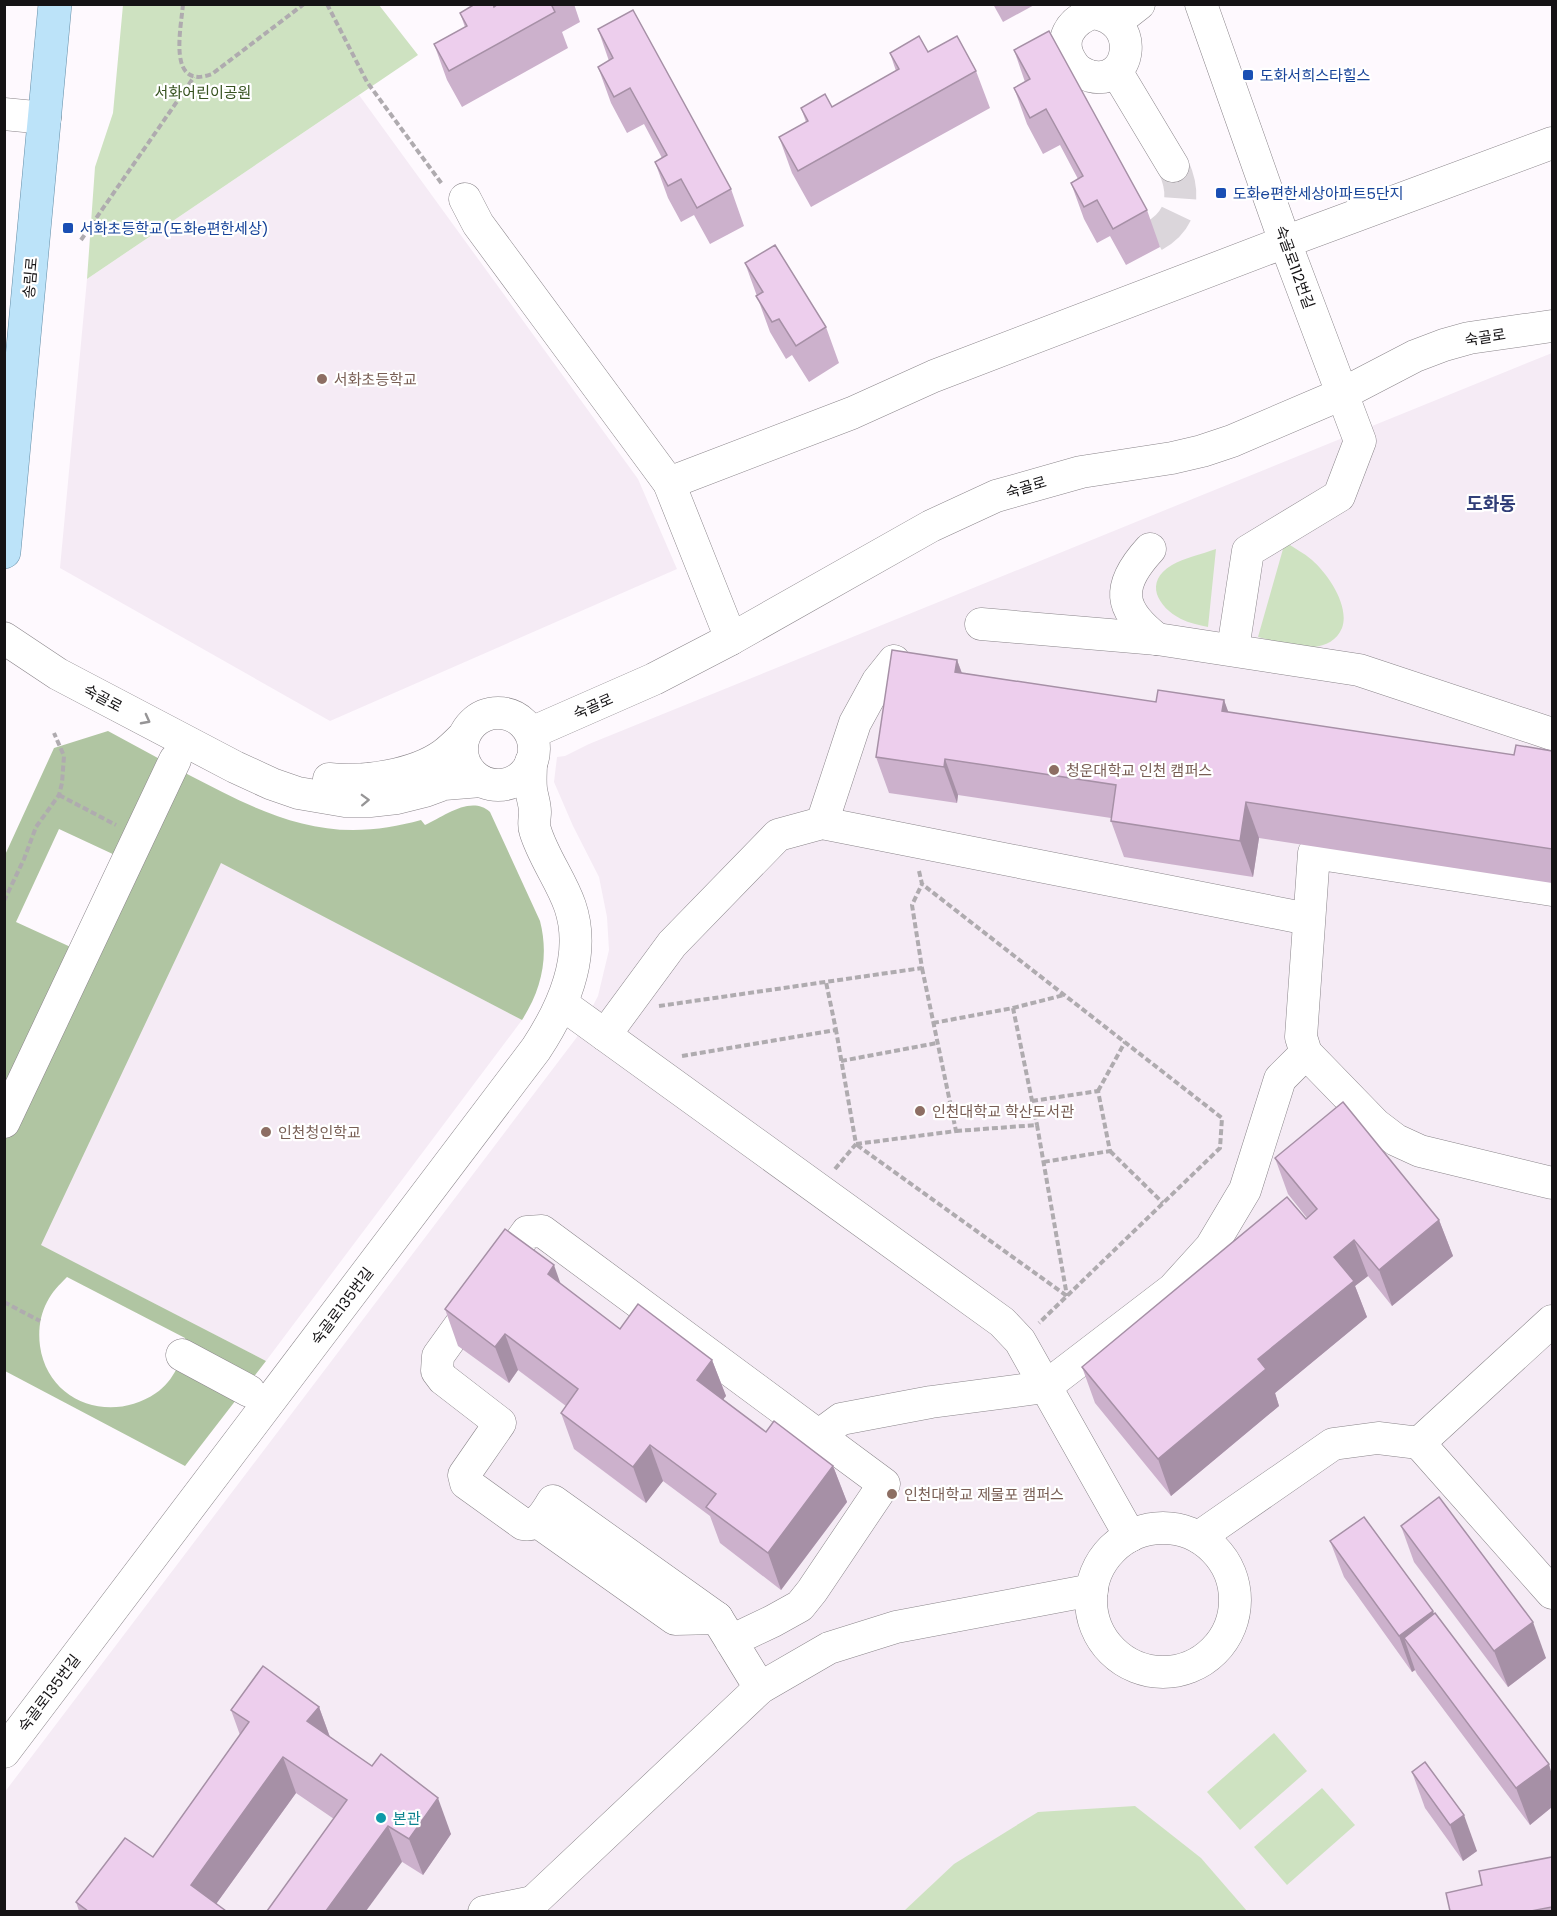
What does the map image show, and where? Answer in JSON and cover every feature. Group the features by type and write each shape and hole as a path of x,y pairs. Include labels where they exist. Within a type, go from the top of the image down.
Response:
{"main road":[{"name":"송림로","path":"4,552 55,4"}],"street":[{"name":"숙골로112번길","path":"1201,4 1285,242 1360,441 1339,496 1248,551 1233,649"},
{"path":"1110,11 1123,31 1126,52 1123,62 1116,71 1106,76 1095,77 1083,74 1074,67 1068,57 1067,34 1082,17 1110,11"},
{"path":"1116,71 1173,166"},
{"path":"4,114 45,118"},
{"path":"669,483 852,413 934,376 1552,143"},
{"path":"453,191 669,483 731,639"},
{"name":"숙골로","path":"531,747 731,639 931,526 996,496 1081,472 1202,451 1232,441 1342,394 1415,356 1444,345 1469,338 1552,326"},
{"path":"1150,549 1137,563 1129,579 1126,596 1130,613 1157,639"},
{"path":"981,624 1157,639 1359,670 1552,734"},
{"name":"숙골로","path":"4,637 59,651 267,760 322,778 346,781 369,779 418,768 441,757 464,736 476,719 496,712 507,713 525,724 531,747 526,770 510,783 444,784 397,798 370,801 345,801 298,793 244,771 58,674 4,637"},
{"path":"822,823 855,723 878,681 894,661"},
{"path":"464,736 462,757 473,775 487,783"},
{"name":"숙골로135번길","path":"4,1752 536,1049 562,1005 576,950 574,927 570,906 534,828 535,810 530,779 531,747"},
{"path":"4,1122 175,760"},
{"name":"숙골로135번길","path":"487,783 507,802 518,819 534,828"},
{"path":"605,1035 672,944 778,835 822,823 1308,918"},
{"path":"1552,890 1314,853 1301,1027 1306,1053 1375,1124 1396,1140 1420,1151 1552,1183"},
{"path":"562,1005 1002,1323 1020,1341 1130,1536"},
{"path":"818,1436 841,1419 932,1402 1045,1387 1173,1289 1211,1247 1245,1190 1280,1079 1306,1053"},
{"path":"542,1231 818,1436 884,1484 812,1592 800,1606 773,1621 724,1629 675,1618 538,1522 531,1525 523,1524 466,1483 464,1475 500,1423 443,1379 437,1371 438,1356 527,1233 542,1231"},
{"path":"1419,1443 1552,1321"},
{"path":"182,1355 249,1391"},
{"path":"1199,1537 1334,1444 1378,1438 1419,1443 1552,1593"},
{"path":"1158,1527 1186,1531 1199,1537 1211,1545 1223,1558 1231,1574 1235,1591 1235,1608 1231,1625 1223,1641 1197,1664 1180,1670 1163,1672 1146,1670 1130,1663 1115,1653 1104,1640 1096,1625 1092,1608 1092,1590 1098,1570 1108,1553 1119,1543 1144,1530 1158,1527"},
{"path":"484,1911 532,1907 760,1688 829,1648 896,1627 1092,1590"},
{"path":"724,1629 760,1688"}],"path":[{"path":"183,4 180,59 183,68 194,77 212,74 304,4"},
{"path":"327,4 367,82 453,191"},
{"path":"81,240 194,77"},
{"path":"4,901 24,859 36,826 59,795 64,756 54,733"},
{"path":"59,795 139,837"},
{"path":"912,841 922,884 912,905 922,968 956,1131"},
{"path":"922,884 1222,1118 1220,1148 1038,1325"},
{"path":"648,1007 922,968"},
{"path":"826,982 856,1144 1068,1296"},
{"path":"933,1023 1013,1008 1065,995"},
{"path":"1013,1008 1068,1296"},
{"path":"684,1064 675,1058 836,1030"},
{"path":"1125,1041 1098,1091 1110,1151 1163,1203"},
{"path":"841,1062 937,1043"},
{"path":"1032,1101 1098,1091"},
{"path":"831,1173 856,1144 956,1131 1037,1125"},
{"path":"1043,1162 1110,1151"},
{"path":"4,1302 40,1321"}],"shaded area":[{"name":"서화초등학교","path":"359,95 638,479 677,569 330,721 60,568 87,279"},
{"name":"인천대학교 제물포 캠퍼스","path":"1552,353 1552,1911 5,1911 4,1793 577,1037 598,996 609,950 607,917 599,877 554,782 557,757 565,756 589,744"},
{"name":"인천청인학교","path":"221,862 522,1020 266,1361 40,1245"}],"green space":[{"name":"서화어린이공원","path":"123,5 379,5 418,55 87,279 95,167 113,113"},
{"path":"1285,542 1312,560 1336,591 1344,619 1337,636 1327,644 1299,647 1258,637"},
{"path":"1216,549 1208,627 1187,622 1173,614 1160,601 1156,586 1158,579 1172,565"},
{"path":"108,731 228,795 268,813 288,820 331,829 371,829 421,820 425,825 466,806 483,807 490,812 540,921 543,934 542,972 535,996 522,1020 221,863 41,1245 266,1361 185,1466 5,1371 5,855 54,748","holes":["59,829 117,856 75,949 16,922","67,1277 185,1338 182,1354 173,1376 156,1393 138,1402 120,1407 102,1407 68,1394 55,1382 45,1366 40,1346 40,1323 49,1298"]},
{"path":"1274,1733 1307,1771 1240,1830 1207,1792"},
{"path":"1322,1788 1355,1825 1287,1885 1254,1847"},
{"path":"1135,1806 1201,1858 1247,1911 904,1911 954,1864 1038,1812"}],"building":[{"path":"475,4 493,4 494,7 498,4 551,4 555,12 449,71 434,44 467,26 460,13"},
{"path":"633,10 731,189 697,208 681,179 668,186 655,162 667,155 630,88 614,97 598,67 613,58 598,29"},
{"path":"1049,31 1147,210 1113,229 1097,200 1084,207 1071,183 1083,176 1046,109 1030,118 1014,88 1030,79 1014,50"},
{"path":"919,36 928,52 957,36 976,71 798,171 779,137 808,121 801,108 825,94 832,107 899,69 890,53"},
{"path":"775,245 826,327 796,346 779,319 772,322 756,296 763,292 745,263"},
{"path":"892,650 957,660 955,672 1156,702 1158,690 1224,700 1222,711 1514,755 1516,745 1552,751 1552,849 1246,802 1240,841 1111,821 1116,785 945,759 944,767 876,757"},
{"path":"1343,1102 1439,1220 1379,1270 1354,1240 1334,1257 1354,1281 1258,1359 1266,1369 1158,1459 1082,1367 1287,1197 1306,1219 1317,1209 1275,1158"},
{"path":"505,1229 554,1265 548,1274 620,1329 638,1304 712,1360 697,1380 766,1432 774,1421 833,1466 768,1553 706,1507 716,1494 650,1445 633,1467 561,1413 578,1389 505,1334 495,1347 445,1309"},
{"path":"1439,1497 1533,1622 1494,1651 1401,1526"},
{"path":"1364,1517 1433,1611 1399,1636 1330,1541"},
{"path":"1435,1613 1549,1764 1516,1788 1404,1638"},
{"path":"263,1666 319,1707 307,1721 372,1766 381,1754 438,1798 409,1839 388,1826 326,1911 267,1911 347,1800 283,1757 191,1885 226,1911 88,1911 76,1902 125,1838 153,1857 249,1722 231,1710"},
{"path":"1425,1762 1464,1815 1450,1825 1412,1772"},
{"path":"1552,1857 1552,1907 1531,1911 1450,1911 1446,1893 1482,1885 1479,1871"}],"tunnel":[{"path":"1154,236 1171,222 1179,205 1180,186 1173,166"}],"place":[{"name":"도화서희스타힐스","path":"1248,75"},
{"name":"도화e편한세상아파트5단지","path":"1221,193"},
{"name":"서화초등학교(도화e편한세상)","path":"68,228"},
{"name":"서화초등학교","path":"322,379"},
{"name":"청운대학교 인천 캠퍼스","path":"1054,770"},
{"name":"인천대학교 학산도서관","path":"920,1111"},
{"name":"인천청인학교","path":"266,1132"},
{"name":"인천대학교 제물포 캠퍼스","path":"892,1494"},
{"name":"본관","path":"381,1818"}],"district":[{"name":"도화동","path":"1491,503"}]}
